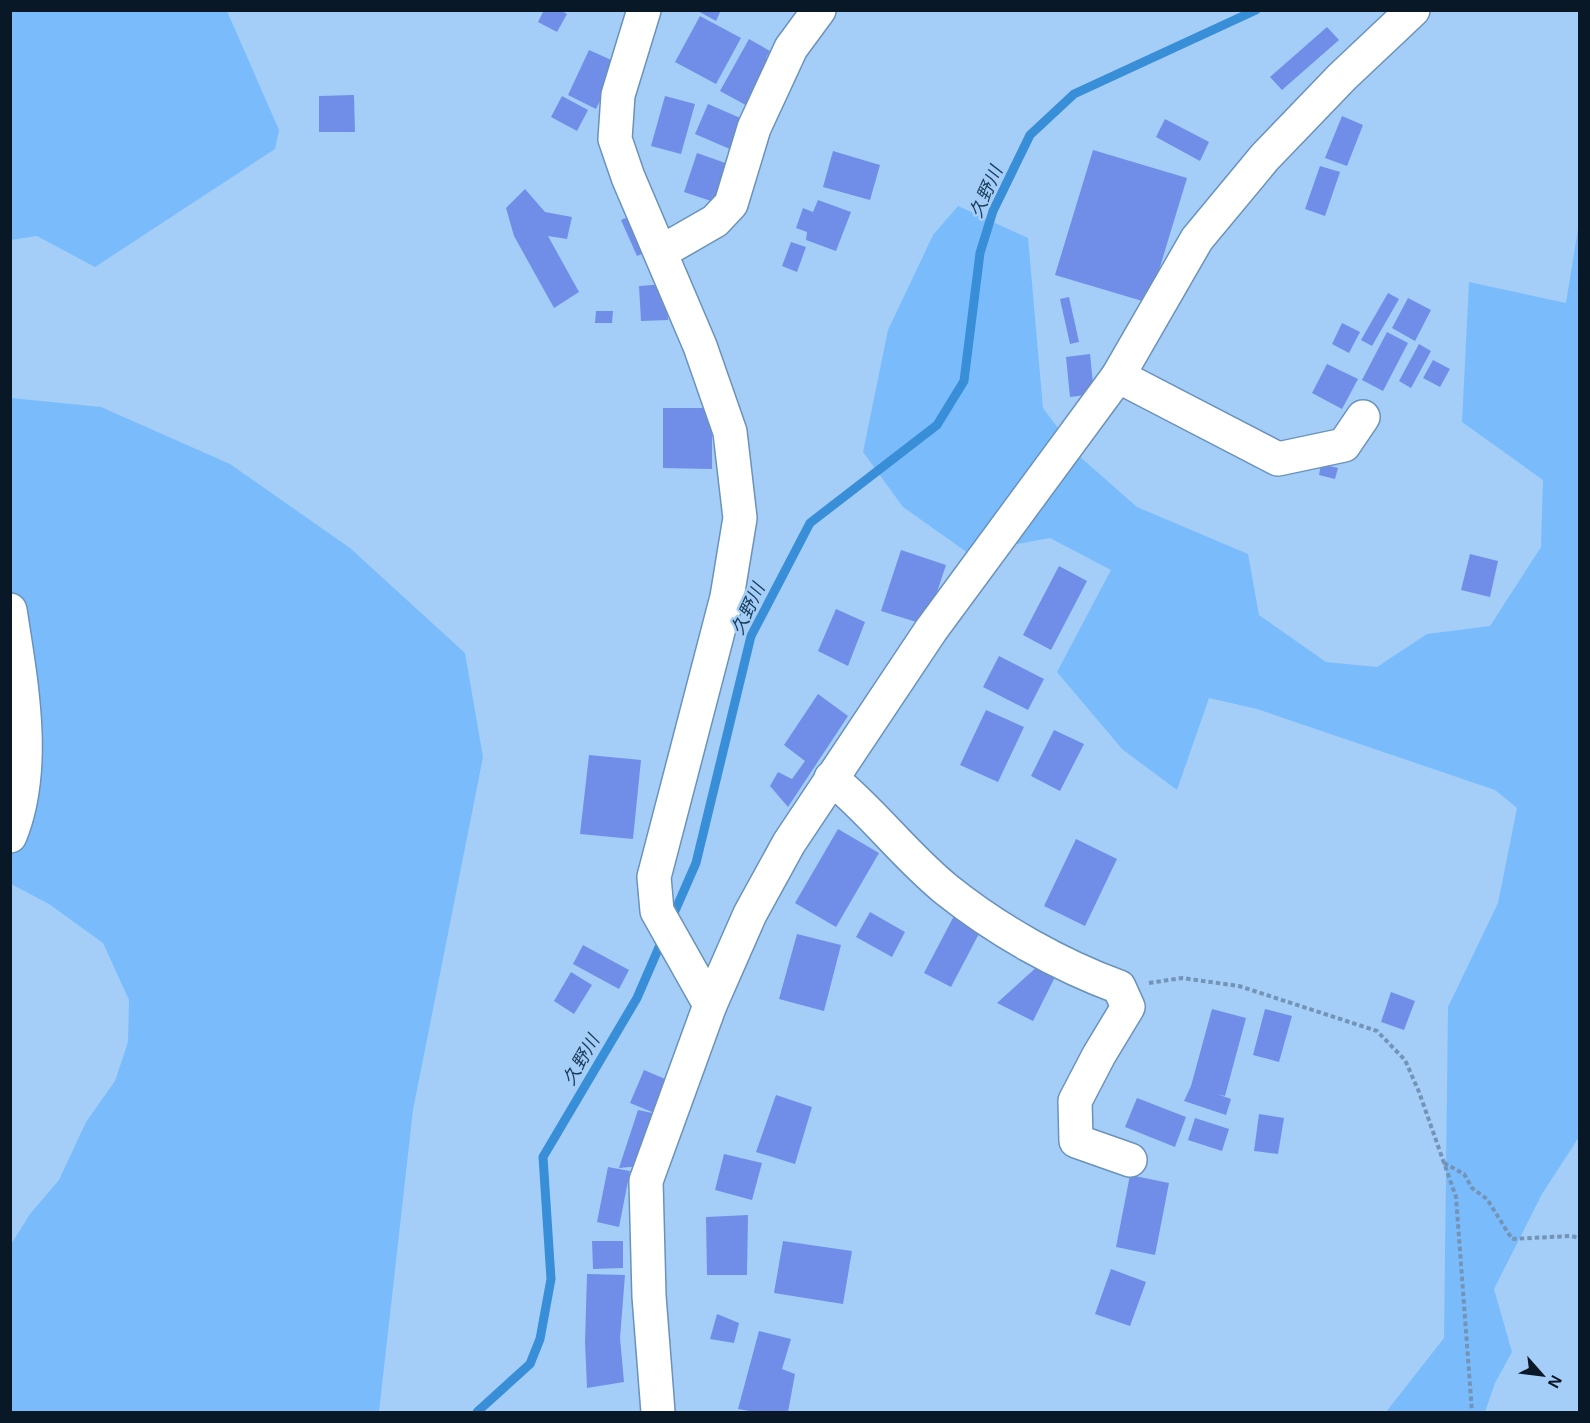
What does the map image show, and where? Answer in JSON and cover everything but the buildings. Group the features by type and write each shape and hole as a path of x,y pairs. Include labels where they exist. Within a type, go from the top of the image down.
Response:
{"street":[{"path":"644,10 618,95 615,139 628,177 700,346 730,432 740,518 728,597 654,877 657,911 710,1005"},
{"path":"661,252 715,221 731,204 754,128 791,48 819,10"},
{"path":"658,1413 649,1296 646,1181 710,1005 750,914 789,843 931,630 1118,376 1197,239 1265,157 1342,77 1413,11"},
{"path":"1118,376 1278,459 1344,445 1363,417"},
{"path":"10,610 22,688 25,785 10,836"},
{"path":"831,778 853,796 946,890 998,926 1089,976 1119,987 1128,1007 1075,1101 1076,1141 1130,1160"}],"path":[{"path":"1119,987 1182,978 1239,987 1377,1031 1404,1060 1419,1092 1456,1197 1472,1413"},
{"path":"1443,1162 1464,1174 1472,1188 1487,1199 1512,1239 1571,1236 1580,1238"}],"shaded area":[{"path":"11,10 227,11 279,130 275,149 95,267 37,236 11,240"},
{"path":"958,206 1028,238 1043,408 1079,456 1137,507 1248,554 1259,615 1326,662 1377,667 1427,634 1490,626 1541,547 1543,480 1462,422 1469,282 1566,303 1579,223 1579,1137 1542,1194 1494,1289 1512,1352 1495,1383 1485,1412 1386,1412 1444,1338 1448,1007 1498,903 1517,808 1495,790 1257,709 1209,698 1177,790 1122,749 1057,672 1111,570 1050,538 968,553 903,507 863,452 888,330 933,235"},
{"path":"11,398 101,407 230,464 350,548 465,653 483,757 413,1110 379,1412 11,1412 10,1246 30,1214 59,1180 86,1122 115,1081 128,1042 129,1000 103,943 49,904 11,884"}],"waterway":[{"name":"久野川","path":"671,920 696,863 751,636 810,523 937,425 964,381 980,253 993,211 1030,135 1074,94 1256,10"},
{"name":"久野川","path":"477,1412 530,1364 540,1339 551,1279 543,1157 637,998 663,938"}]}
